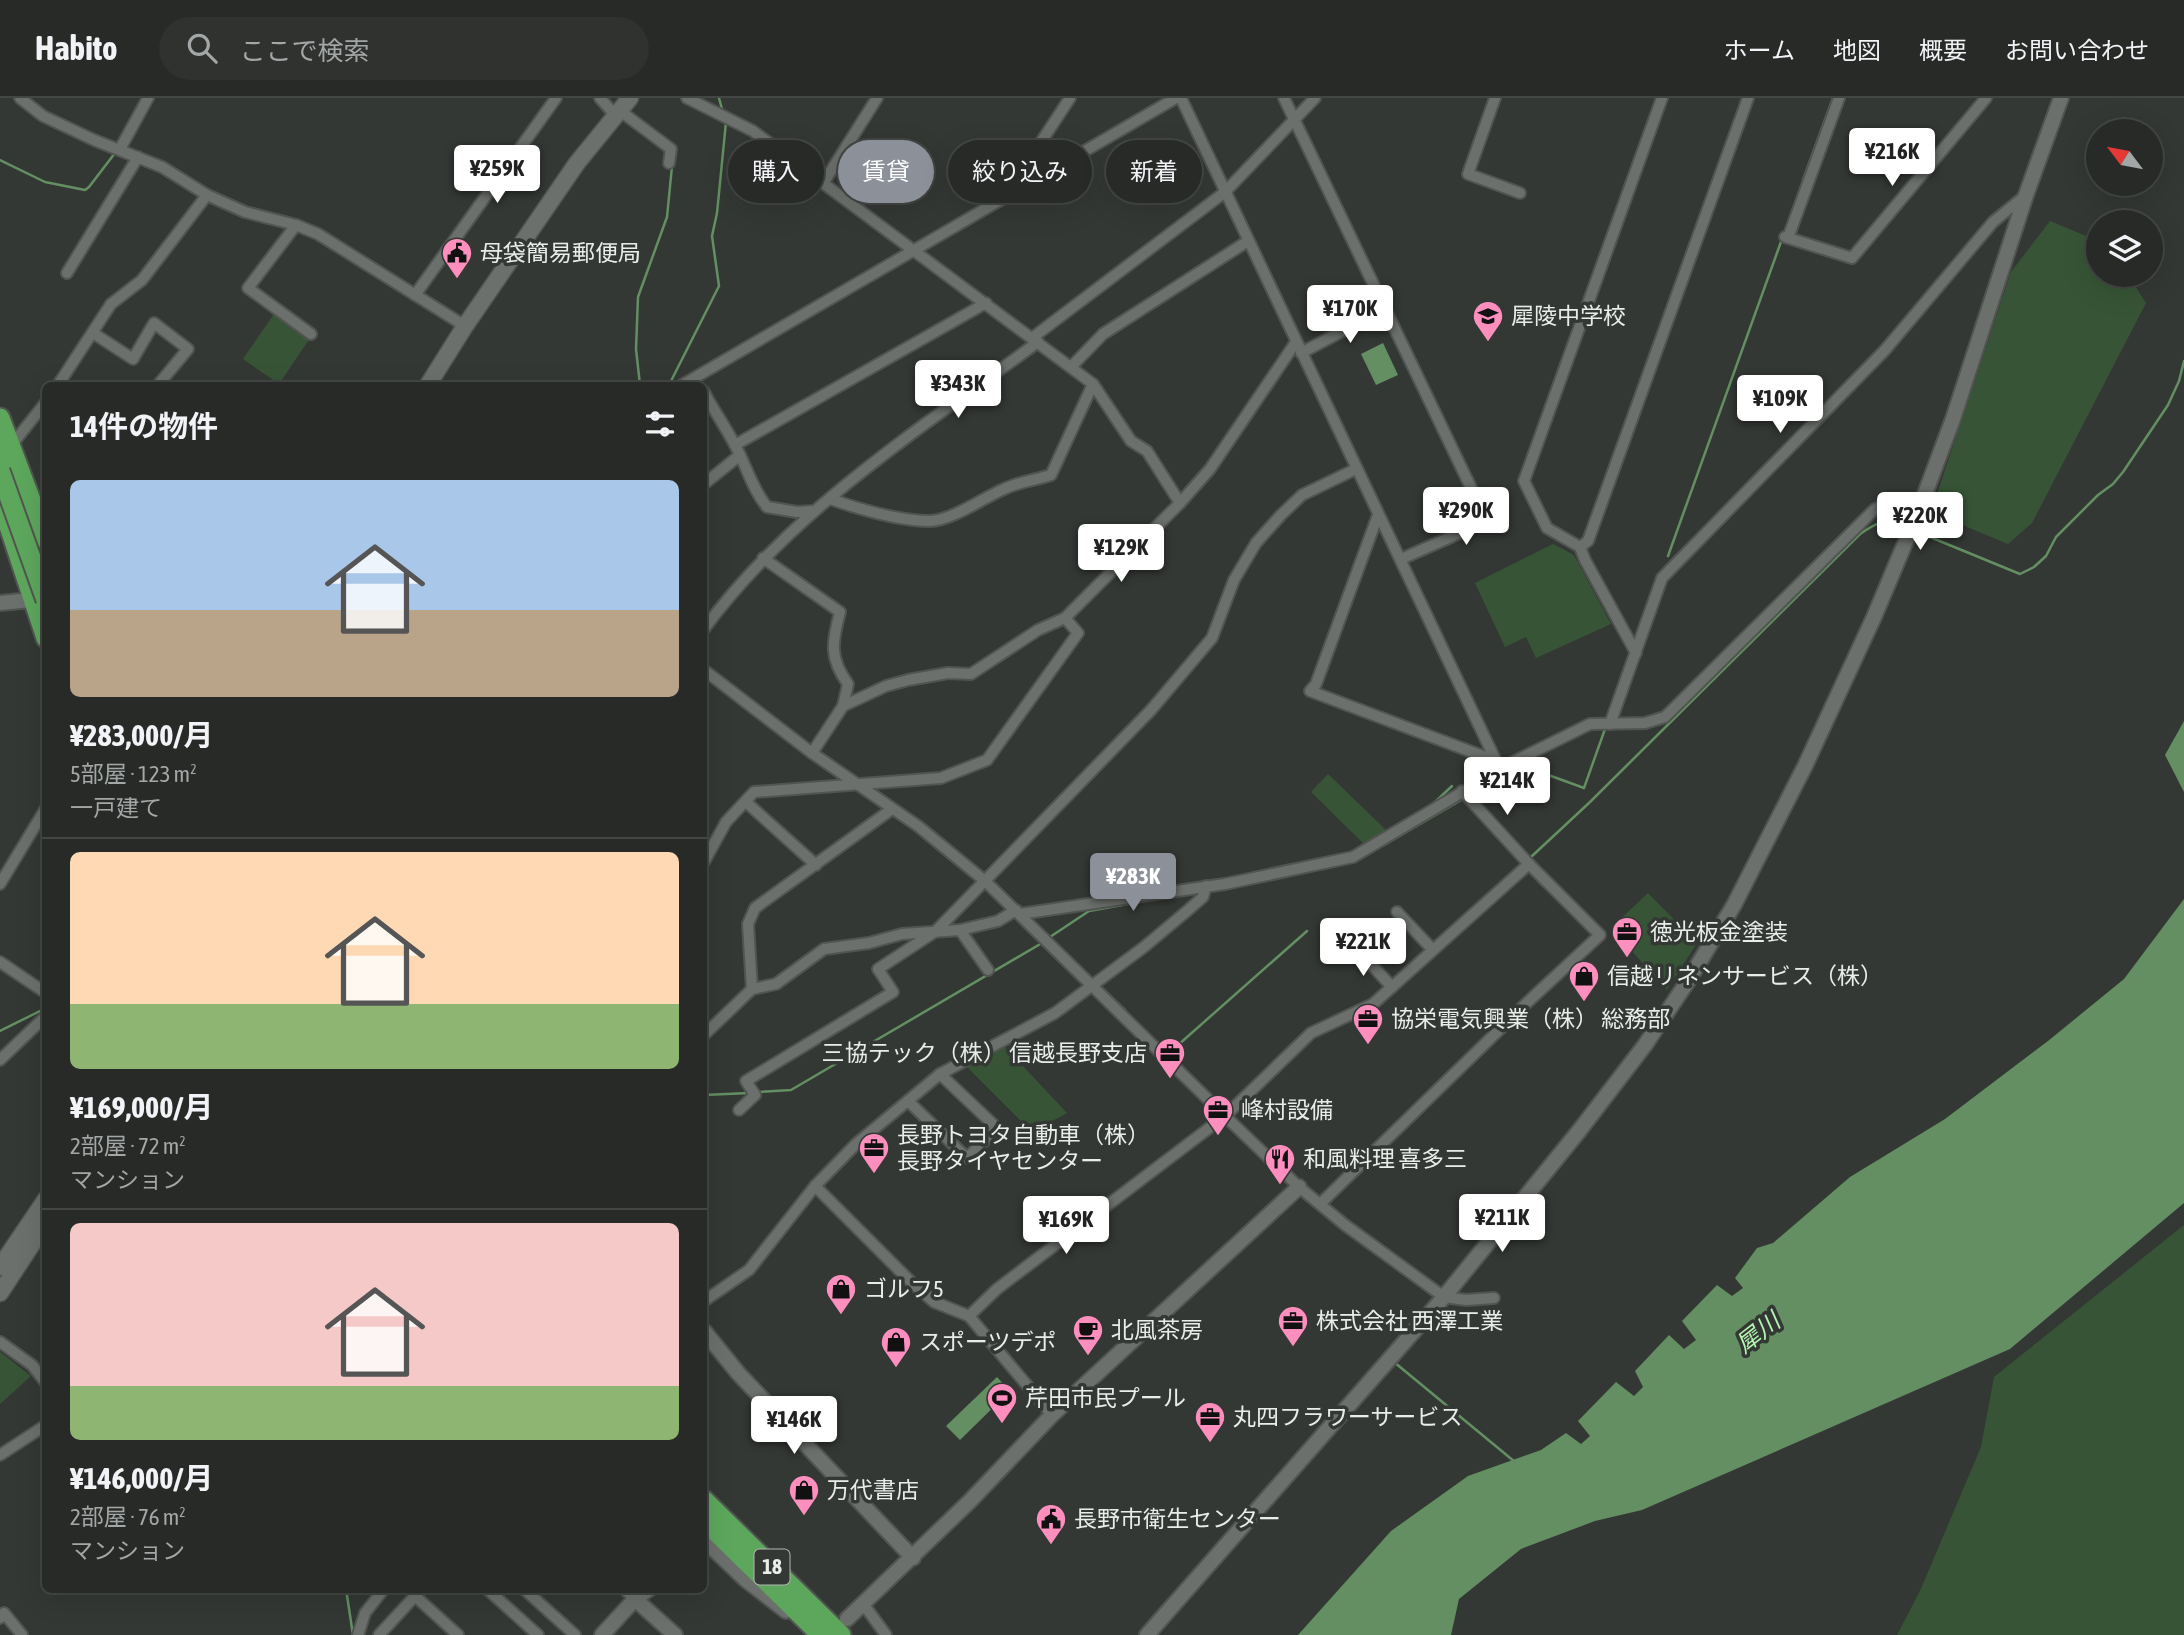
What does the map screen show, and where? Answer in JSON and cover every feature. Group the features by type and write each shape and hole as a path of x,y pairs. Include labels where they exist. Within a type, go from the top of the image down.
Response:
{"highway":[{"path":"0,418 5,449 42,595"},
{"path":"5,449 42,531"},
{"path":"0,471 42,595"},
{"path":"0,499 42,595"},
{"name":"18","path":"707,1503 844,1627"},
{"name":"18","path":"707,1523 821,1635"}],"main road":[{"path":"430,382 577,163 630,98"},
{"path":"0,1267 42,1205"},
{"path":"0,1293 42,1229"}],"street":[{"path":"20,98 43,116 93,140 162,167 207,195 245,212 296,225 317,234 465,326"},
{"path":"120,149 148,98"},
{"path":"415,295 556,98"},
{"path":"600,98 617,113 663,141 671,149 670,158"},
{"path":"687,98 766,140"},
{"path":"877,98 824,182 1093,384 1131,441 1147,451 1180,503"},
{"path":"1043,140 1070,98"},
{"path":"1092,148 1178,98 1495,759"},
{"path":"1284,98 1487,521 1401,559"},
{"path":"707,625 764,558 813,511 1225,192 1315,98"},
{"path":"1495,98 1468,174 1520,193"},
{"path":"1636,653 1580,547 1547,528 1524,481 1662,98"},
{"path":"1580,547 1588,541 1748,98"},
{"path":"1839,98 1787,237 1852,258 1986,98"},
{"path":"1147,1635 1444,1297 1645,1045 1734,905 1805,766 1874,617 1918,513 1953,419 2026,195 2061,98"},
{"path":"66,273 138,157"},
{"path":"60,382 111,304 127,294 149,272 207,195"},
{"path":"1610,724 1662,578 1885,349 1993,222 2026,195"},
{"path":"698,382 999,203"},
{"path":"296,225 248,288 310,334"},
{"path":"1071,367 1103,334 1248,241"},
{"path":"707,481 738,450 986,303"},
{"path":"843,706 886,686 908,680 948,673 971,674 1038,630 1065,618 1180,503 1210,469 1298,348 1384,309"},
{"path":"93,333 133,359 154,323 188,349 160,382"},
{"path":"830,499 894,516 932,521 950,516 1007,487 1051,475 1093,384"},
{"path":"707,397 738,450 757,494 767,507 797,512 813,511"},
{"path":"5,449 42,407"},
{"path":"739,1110 754,1092 746,1081 893,992 878,969 936,931 1151,710 1212,638 1234,580 1256,543 1281,515 1302,495 1356,469"},
{"path":"707,1032 752,989 776,984 824,949 936,931 960,930 998,922 1018,912 1206,886 1353,857 1462,791 1590,724 1668,720 1875,509 1891,501 1918,513"},
{"path":"1378,515 1316,684 1310,691 1509,765"},
{"path":"764,558 840,612 833,636 834,658 836,669 848,684 843,706 812,753"},
{"path":"0,603 42,595"},
{"path":"707,857 726,822 754,792 942,778 988,760 1078,633 1065,618"},
{"path":"707,672 812,753 918,826 985,881 1225,1116 1320,1204 1444,1297 1466,1300 1494,1298"},
{"path":"1320,1204 1600,935 1529,864 1462,791"},
{"path":"747,802 816,864"},
{"path":"752,989 748,924 755,908 892,809"},
{"path":"0,884 42,815"},
{"path":"969,1316 996,1289 1225,1116 1311,1033 1373,1004 1529,864"},
{"path":"707,1299 749,1270 815,1186 856,1144 940,1074 1055,1013 1144,947 1203,897 1206,886"},
{"path":"1400,915 1433,950"},
{"path":"960,930 988,970"},
{"path":"1357,948 1392,986"},
{"path":"0,962 42,990"},
{"path":"0,1060 42,1020"},
{"path":"908,1101 967,1158 997,1128 940,1074"},
{"path":"815,1186 911,1283 934,1302 969,1316 1052,1415"},
{"path":"844,1627 1052,1415 1299,1187"},
{"path":"707,1335 738,1373 913,1558"},
{"path":"0,1342 32,1365 42,1377"},
{"path":"0,1455 42,1428"},
{"path":"707,1545 796,1619 806,1620"},
{"path":"358,1635 365,1613 381,1593"},
{"path":"379,1635 417,1593"},
{"path":"419,1593 458,1635"},
{"path":"492,1593 538,1635"},
{"path":"528,1593 575,1635"},
{"path":"602,1635 636,1594 675,1635"},
{"path":"864,1605 887,1635"},
{"path":"0,1618 4,1613 22,1635"}],"shaded area":[{"path":"2050,221 2086,236 2086,287 2136,287 2146,303 2032,523 2008,544 1931,512 2011,272"},
{"path":"274,314 310,338 280,382 276,382 243,359"},
{"path":"1553,544 1574,555 1611,624 1536,658 1526,637 1505,647 1475,583"},
{"path":"1328,774 1386,830 1364,844 1311,792"},
{"path":"1648,893 1697,943 1667,990 1611,928"},
{"path":"1004,1046 1067,1113 1032,1132 966,1066"},
{"path":"2184,1225 2184,1635 1897,1635 1920,1591 1981,1447 1994,1377"},
{"path":"0,1352 31,1376 0,1404"}],"water":[{"path":"1383,343 1398,375 1376,385 1361,354"},
{"path":"2184,721 2184,792 2165,755"},
{"name":"犀川","path":"2184,899 2184,1203 2010,1349 1642,1510 1595,1521 1521,1549 1459,1599 1451,1635 1298,1635 1391,1531 1468,1476 1541,1450 1566,1433 1581,1444 1590,1436 1578,1421 1616,1382 1634,1396 1643,1387 1635,1371 1669,1335 1684,1349 1696,1340 1682,1321 1717,1285 1732,1296 1743,1288 1735,1278 1757,1248 1773,1243 1850,1177 1945,1119 2124,979"},
{"path":"997,1377 1010,1391 960,1440 946,1426"}],"waterway":[{"path":"719,98 723,113"},
{"path":"1803,180 1833,98"},
{"path":"671,382 719,286 712,236 717,213 726,122"},
{"path":"0,160 45,182 85,190 115,153"},
{"path":"640,382 636,349 638,297 667,217 672,166"},
{"path":"1668,556 1782,239"},
{"path":"1925,535 2020,574 2034,567 2046,556 2056,537 2123,472 2168,405 2179,381 2184,361"},
{"path":"1531,857 1860,534 1884,522 1900,524"},
{"path":"1518,764 1584,788 1605,729"},
{"path":"1433,804 1452,786"},
{"path":"1384,845 1463,799"},
{"path":"1305,872 1340,865"},
{"path":"1538,881 1551,893"},
{"path":"1050,937 1089,911 1139,902"},
{"path":"1166,1050 1169,1053 1307,931"},
{"path":"759,1092 791,1090 1042,943"},
{"path":"1104,990 1125,1010"},
{"path":"0,1031 42,1010"},
{"path":"707,1095 749,1093"},
{"path":"1131,1333 1190,1278"},
{"path":"1394,1362 1515,1462"},
{"path":"347,1593 353,1635"}],"place":[{"name":"母袋簡易郵便局","path":"457,280"},
{"name":"犀陵中学校","path":"1488,343"},
{"name":"徳光板金塗装","path":"1627,959"},
{"name":"信越リネンサービス（株）","path":"1584,1003"},
{"name":"協栄電気興業（株） 総務部","path":"1368,1046"},
{"name":"三協テック（株） 信越長野支店","path":"1170,1080"},
{"name":"峰村設備","path":"1218,1137"},
{"name":"長野トヨタ自動車（株） 長野タイヤセンター","path":"874,1175"},
{"name":"和風料理 喜多三","path":"1280,1186"},
{"name":"ゴルフ5","path":"841,1316"},
{"name":"株式会社 西澤工業","path":"1293,1348"},
{"name":"北風茶房","path":"1088,1357"},
{"name":"スポーツデポ","path":"896,1369"},
{"name":"芹田市民プール","path":"1002,1425"},
{"name":"丸四フラワーサービス","path":"1210,1444"},
{"name":"万代書店","path":"804,1517"},
{"name":"長野市衛生センター","path":"1051,1546"}]}
